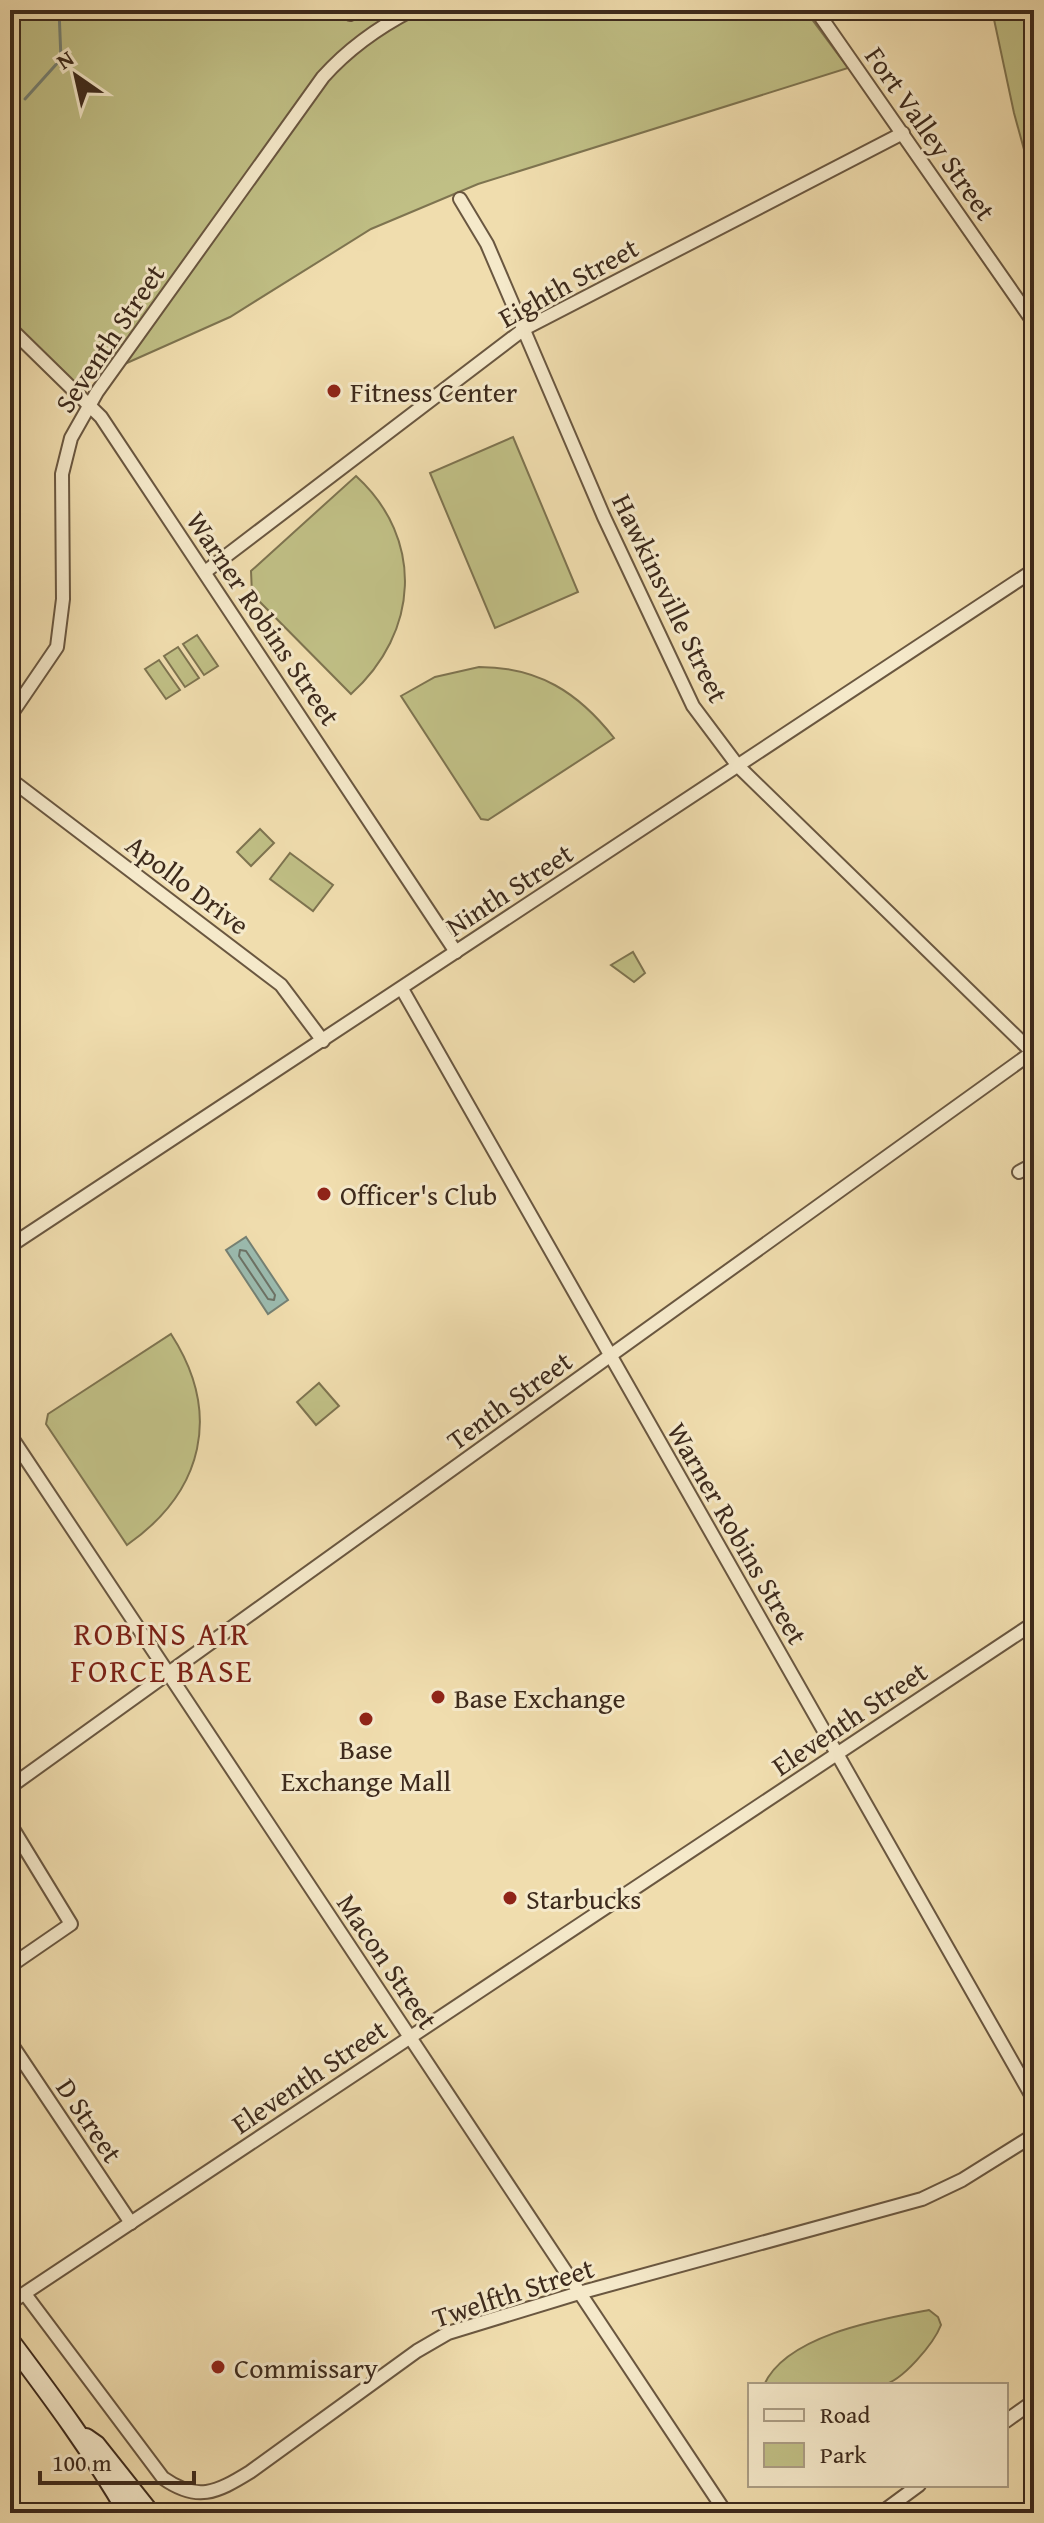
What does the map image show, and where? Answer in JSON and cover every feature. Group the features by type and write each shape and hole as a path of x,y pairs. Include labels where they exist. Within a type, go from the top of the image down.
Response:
{"street":[{"name":"Seventh Street","path":"10,716 47,666 62,628 62,474 71,438 89,405 323,77 345,53 369,34 412,10"},
{"name":"Fort Valley Street","path":"816,10 1034,323"},
{"name":"Eighth Street","path":"205,572 524,329 903,133"},
{"name":"Hawkinsville Street","path":"460,199 487,244 677,679 738,766 1034,1052"},
{"name":"Warner Robins Street","path":"10,328 89,405 205,572 456,952"},
{"name":"Ninth Street","path":"10,1246 1034,570"},
{"name":"Apollo Drive","path":"10,779 281,985 323,1041"},
{"name":"Warner Robins Street","path":"402,989 1034,2100"},
{"name":"Tenth Street","path":"10,1787 1034,1052"},
{"path":"1019,1172 1034,1164"},
{"name":"Macon Street","path":"10,1435 726,2513"},
{"name":"Eleventh Street","path":"10,2303 1034,1623"},
{"path":"10,1824 71,1924 10,1966"},
{"name":"D Street","path":"10,2042 131,2223"},
{"name":"Twelfth Street","path":"25,2294 163,2478 180,2490 200,2494 232,2484 417,2351 448,2333 579,2293 922,2199 962,2180 1034,2135"},
{"path":"10,2341 80,2434 87,2452 128,2513"},
{"path":"1008,2420 1034,2401"},
{"path":"80,2434 96,2445 150,2513"},
{"path":"881,2513 916,2487"}],"green space":[{"path":"10,10 403,10 422,13 432,10 805,10 848,68 478,184 371,229 230,317 73,387 10,331"},
{"path":"992,10 1034,10 1034,186 1014,113"},
{"path":"513,437 578,592 495,628 430,473"},
{"path":"356,476 378,501 394,528 403,557 405,586 401,615 390,643 374,670 351,694 252,594 251,571"},
{"path":"197,635 218,666 204,675 183,644"},
{"path":"178,647 199,678 185,687 164,656"},
{"path":"159,660 180,690 166,699 145,669"},
{"path":"479,667 520,672 555,685 586,708 614,738 488,820 481,819 401,696 435,677"},
{"path":"260,829 274,843 251,866 237,852"},
{"path":"290,853 333,885 313,911 270,879"},
{"path":"633,952 645,973 634,982 611,965"},
{"path":"171,1334 187,1364 196,1393 200,1421 197,1449 188,1475 174,1500 153,1524 127,1545 46,1424 48,1414"},
{"path":"319,1383 339,1406 316,1425 297,1402"},
{"path":"929,2310 938,2317 941,2325 925,2351 890,2382 765,2383 775,2368 792,2353 837,2332"}],"water":[{"path":"246,1237 288,1300 268,1314 226,1250"}],"waterway":[{"path":"25,99 61,59 59,10"}],"place":[{"name":"Fitness Center","path":"334,391"},
{"name":"Officer's Club","path":"324,1194"},
{"name":"Base Exchange","path":"438,1697"},
{"name":"Base Exchange Mall","path":"366,1719"},
{"name":"Starbucks","path":"510,1898"},
{"name":"Commissary","path":"218,2367"}],"district":[{"name":"ROBINS AIR FORCE BASE","path":"162,1652"}]}
